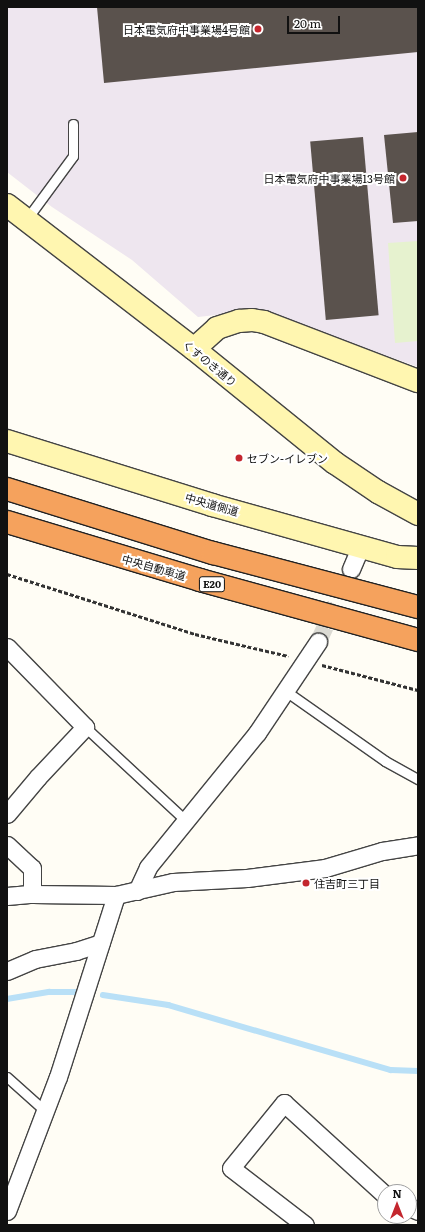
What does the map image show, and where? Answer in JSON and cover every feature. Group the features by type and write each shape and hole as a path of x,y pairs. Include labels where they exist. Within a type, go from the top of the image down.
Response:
{"highway":[{"path":"7,489 213,553 418,607"},
{"name":"中央自動車道","path":"7,522 192,578 418,640"}],"street":[{"name":"くすのき通り","path":"7,205 194,349 335,463 378,492 418,514"},
{"path":"194,349 216,328 239,321 252,320 264,322 418,381"},
{"name":"中央道側道","path":"7,442 212,505 397,557 418,558"},
{"path":"351,569 361,546"},
{"path":"137,891 148,867 257,733 287,692 305,660 318,642"},
{"path":"7,647 85,727 38,777 7,814"},
{"path":"7,845 32,868 32,894"},
{"path":"7,896 32,894 116,895 173,882 247,878 325,868 382,851 418,845"},
{"path":"7,1211 45,1111 116,895"},
{"path":"7,971 35,959 76,951 101,942"},
{"path":"305,1225 231,1168 284,1103 377,1188"}],"lane":[{"path":"26,220 73,156 74,124"},
{"path":"287,692 385,761 418,779"},
{"path":"85,727 185,820"},
{"path":"7,1077 45,1111"}],"path":[{"path":"7,574 195,634 305,660 418,690"}],"shaded area":[{"path":"7,7 418,7 418,367 261,310 198,317 132,260 52,207 7,172"}],"green space":[{"path":"418,241 418,341 395,343 388,243"}],"building":[{"name":"日本電気府中事業場4号館","path":"97,7 418,7 418,52 104,83"},
{"name":"日本電気府中事業場13号館","path":"418,132 418,221 393,223 384,135"},
{"path":"363,137 379,315 326,320 310,142"}],"waterway":[{"path":"7,999 49,992 75,992"},
{"path":"103,995 168,1005 391,1070 418,1071"}],"tunnel":[{"path":"318,642 348,577"}],"place":[{"name":"日本電気府中事業場4号館","path":"258,29"},
{"name":"日本電気府中事業場13号館","path":"403,178"},
{"name":"セブン-イレブン","path":"239,458"},
{"name":"住吉町三丁目","path":"306,883"}]}
